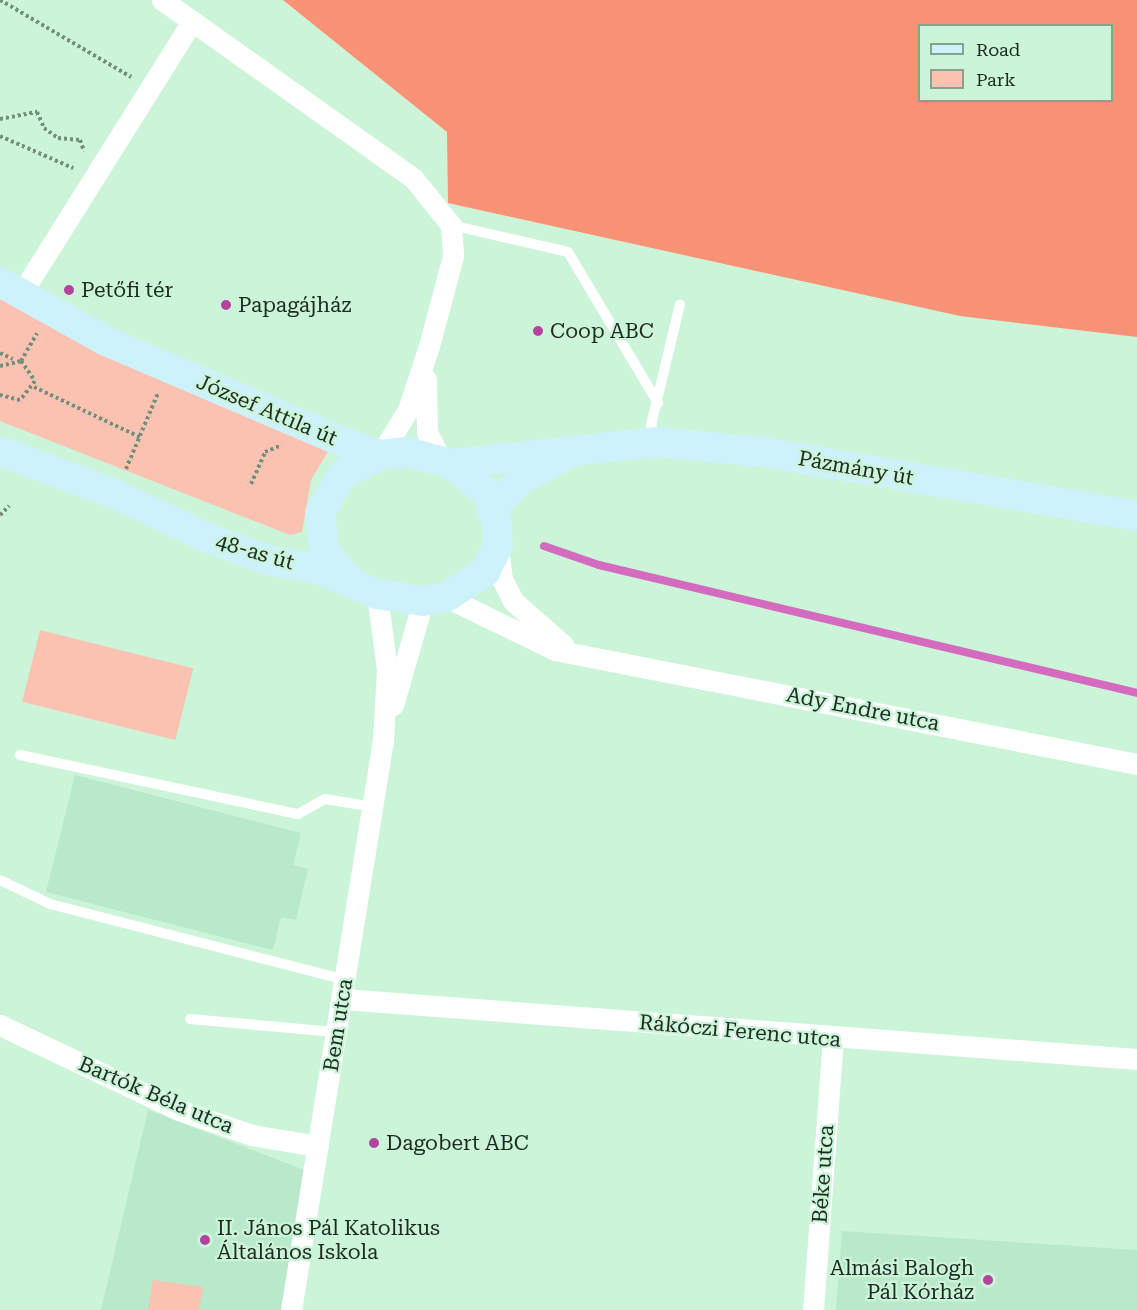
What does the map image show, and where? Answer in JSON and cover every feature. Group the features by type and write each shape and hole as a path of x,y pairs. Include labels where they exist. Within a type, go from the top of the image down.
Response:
{"main road":[{"name":"József Attila út","path":"10,288 49,313 168,368 380,455 406,452 446,461 477,480 493,507 498,546"},
{"name":"Pázmány út","path":"446,461 574,452 658,442 763,452 1137,516"},
{"name":"48-as út","path":"0,451 115,494 208,538 364,588 434,599"},
{"name":"Pázmány út","path":"493,507 541,466 574,452"},
{"path":"364,588 324,549 320,513 343,474 380,455"},
{"path":"434,599 485,572 498,546"}],"street":[{"path":"162,0 414,179 451,225 453,256 429,346 408,410 380,455"},
{"path":"10,288 94,177 192,21"},
{"path":"429,346 424,415 446,461"},
{"name":"Ady Endre utca","path":"498,546 502,579 513,601 543,633 589,655"},
{"name":"Bem utca","path":"291,1310 375,807 383,740 387,670 364,588"},
{"name":"Bem utca","path":"383,740 434,599"},
{"name":"Ady Endre utca","path":"434,599 537,645 1137,764"},
{"name":"Rákóczi Ferenc utca","path":"344,990 833,1039 1137,1059"},
{"name":"Bartók Béla utca","path":"0,1025 207,1120 318,1146"},
{"name":"Béke utca","path":"813,1310 833,1039"}],"lane":[{"path":"451,225 567,252 658,403"},
{"path":"658,442 651,425 680,304"},
{"path":"20,755 297,814 325,799 375,807"},
{"path":"0,880 50,903 344,990"},
{"path":"190,1019 337,1032"}],"path":[{"path":"0,0 149,88"},
{"path":"0,119 37,112 44,128 58,138 80,140 94,177"},
{"path":"0,136 94,177"},
{"path":"21,361 49,313"},
{"path":"0,353 21,361 34,374 34,387 20,400 1,396 0,405"},
{"path":"0,366 14,360"},
{"path":"115,494 168,368"},
{"path":"34,387 140,437"},
{"path":"251,484 265,452 293,443"},
{"path":"0,515 9,506"}],"shaded area":[{"path":"283,0 1137,0 1137,337 960,316 448,203 447,132"},
{"path":"75,775 301,833 293,865 308,869 296,920 281,917 273,950 46,892"},
{"name":"II. János Pál Katolikus Általános Iskola","path":"148,1110 304,1170 282,1310 101,1310"},
{"name":"Almási Balogh Pál Kórház","path":"842,1231 1137,1250 1137,1310 836,1310"}],"green space":[{"path":"0,287 329,450 311,480 302,532 290,535 0,421"},
{"path":"40,630 193,668 175,740 22,702"},
{"path":"153,1280 203,1287 199,1310 148,1310"}],"waterway":[{"path":"544,546 599,565 1137,693"}],"place":[{"name":"Petőfi tér","path":"69,290"},
{"name":"Papagájház","path":"226,305"},
{"name":"Coop ABC","path":"538,331"},
{"name":"Dagobert ABC","path":"374,1143"},
{"name":"II. János Pál Katolikus Általános Iskola","path":"205,1240"},
{"name":"Almási Balogh Pál Kórház","path":"988,1280"}]}
